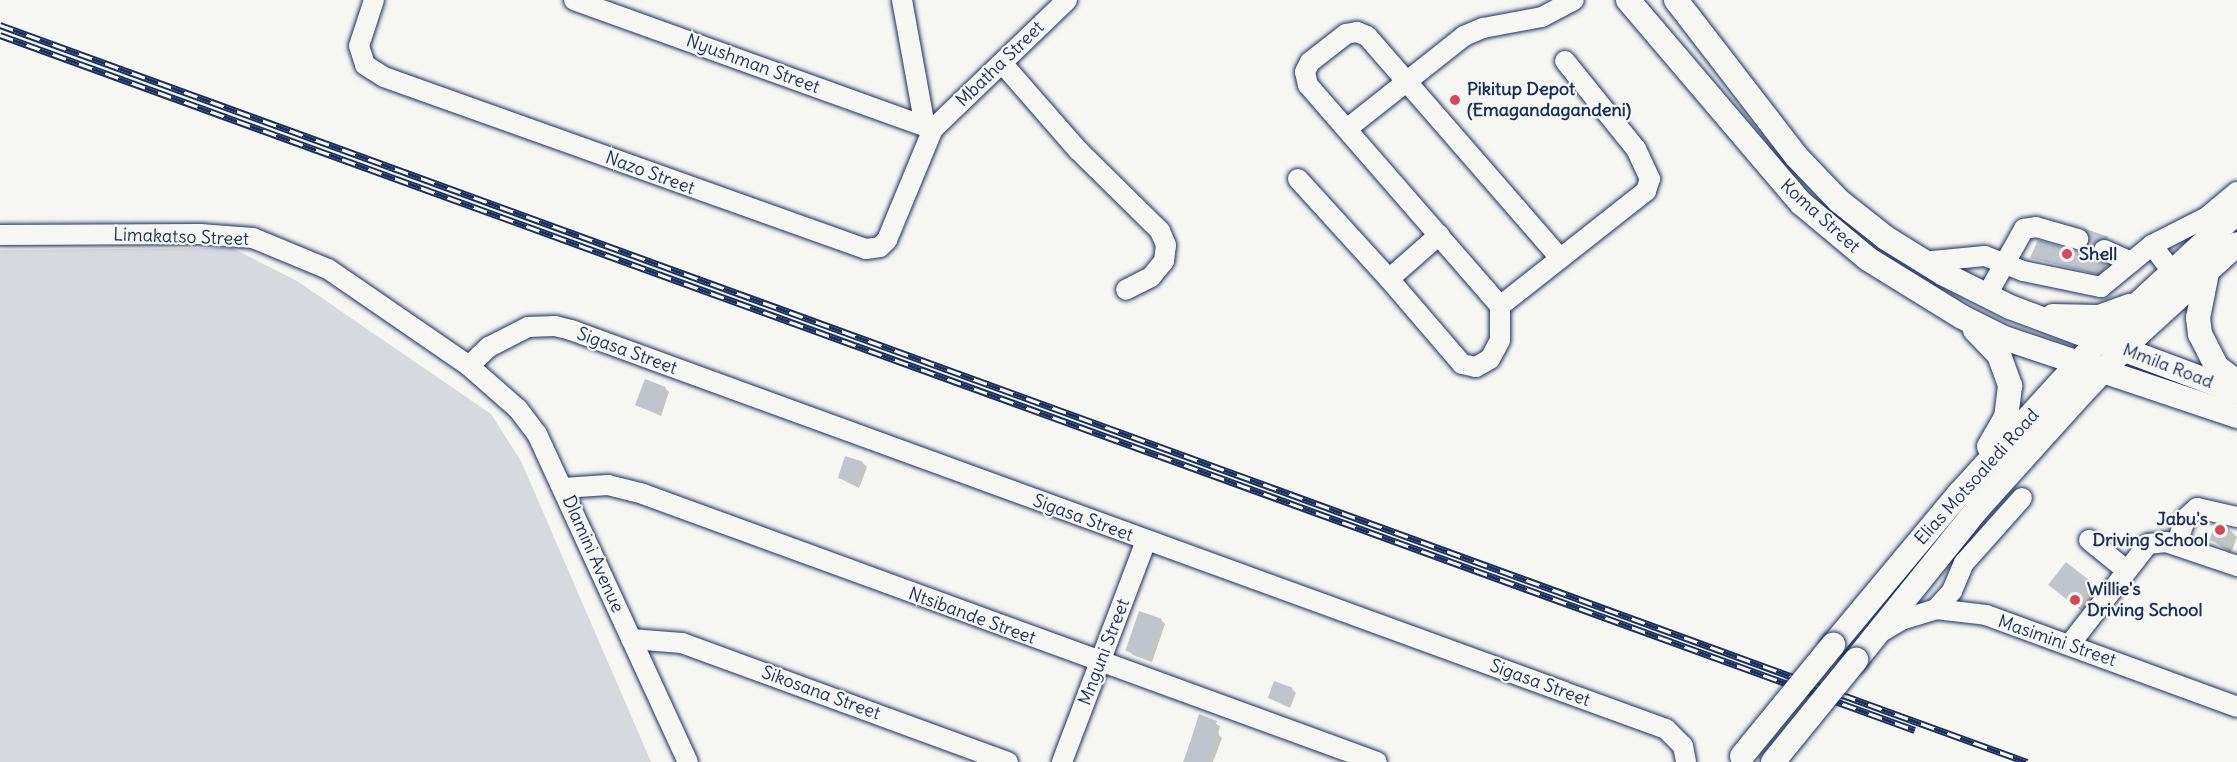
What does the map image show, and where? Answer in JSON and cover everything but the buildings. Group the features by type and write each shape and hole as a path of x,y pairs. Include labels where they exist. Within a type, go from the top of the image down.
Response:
{"main road":[{"name":"Koma Street","path":"1628,0 1801,203 1868,259 1962,317 2004,338 2101,372"},
{"name":"Koma Street","path":"1676,0 1822,185 1859,218 1922,262 2032,315 2099,340"},
{"name":"Elias Motsoaledi Road","path":"1740,759 1959,494 2099,340 2171,270 2237,212"},
{"name":"Elias Motsoaledi Road","path":"1773,762 1980,506 2123,349 2208,268 2237,244"},
{"path":"2208,268 2198,318 2200,334 2217,368 2237,382"},
{"path":"2032,315 2099,316 2136,304"},
{"path":"1959,494 2006,417 2010,386 1999,355 1962,317"},
{"name":"Mmila Road","path":"2099,340 2237,392"},
{"name":"Mmila Road","path":"2101,372 2237,416"}],"street":[{"name":"Nazo Street","path":"374,0 358,46 366,65 384,77 860,248 878,248 887,240 929,127"},
{"name":"Nyushman Street","path":"574,0 929,127"},
{"path":"902,0 929,127"},
{"name":"Mbatha Street","path":"929,127 1002,63 1067,0"},
{"path":"1348,128 1464,36 1483,28 1542,17 1574,0"},
{"path":"1298,179 1462,364 1476,367 1490,359 1500,340 1500,306 1348,128 1308,85 1305,72 1310,62 1346,34 1357,32 1367,36 1408,79 1560,258"},
{"path":"1500,306 1646,191 1650,179 1636,149 1565,61"},
{"path":"1002,63 1078,150 1160,231 1166,245 1164,261 1151,277 1126,290"},
{"path":"1922,262 1985,256 2094,288 2152,245 2207,217 2237,192"},
{"path":"1987,295 2024,229 2036,226 2078,239"},
{"name":"Limakatso Street","path":"0,235 200,234 253,238 328,269 469,366"},
{"path":"1389,279 1439,235"},
{"path":"2152,245 2171,270"},
{"path":"2104,250 2131,262"},
{"name":"Sigasa Street","path":"469,366 506,336 528,327 555,326 1666,729 1683,746 1686,762"},
{"name":"Dlamini Avenue","path":"469,366 518,409 537,434 687,762"},
{"name":"Ntsibande Street","path":"563,488 608,485 643,494 1100,663 1377,762"},
{"path":"1936,609 1957,581 1964,563 2022,498"},
{"path":"2176,545 2186,519 2197,508 2237,518"},
{"path":"2089,540 2126,569"},
{"name":"Mnguni Street","path":"1062,762 1146,541"},
{"path":"2070,644 2126,569 2148,544 2176,545 2237,566"},
{"path":"1957,581 1973,606 1986,615"},
{"name":"Masimini Street","path":"1876,636 1901,620 1936,609 1986,615 2237,707"},
{"name":"Sikosana Street","path":"631,639 662,638 682,643 1008,762"}],"shaded area":[{"path":"232,248 297,281 491,414 521,461 651,762 0,762 0,250"}],"tunnel":[{"path":"2078,239 2104,250"}],"railway":[{"path":"0,25 2027,762"},
{"path":"0,35 1915,730"}],"place":[{"name":"Pikitup Depot (Emagandagandeni)","path":"1455,100"},
{"name":"Shell","path":"2067,254"},
{"name":"Jabu's Driving School","path":"2220,530"},
{"name":"Willie's Driving School","path":"2075,600"}]}
